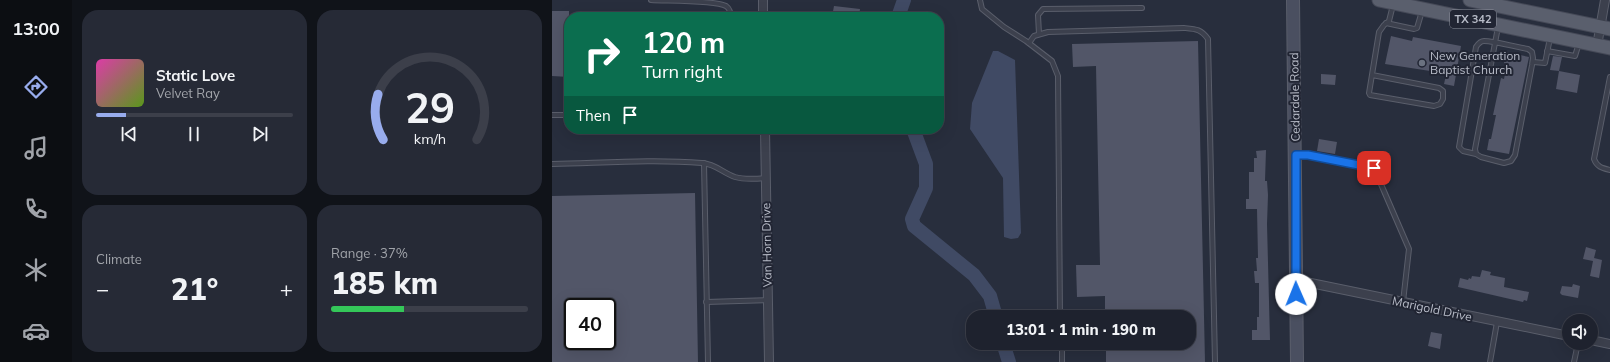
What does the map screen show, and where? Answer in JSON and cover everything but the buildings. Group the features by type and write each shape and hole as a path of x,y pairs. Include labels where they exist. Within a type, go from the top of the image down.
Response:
{"main road":[{"name":"TX 342","path":"1379,0 1604,47"},
{"name":"TX 342","path":"1470,0 1502,3 1605,28"}],"street":[{"path":"763,0 763,12"},
{"name":"Cedardale Road","path":"1294,0 1297,362"},
{"path":"1604,47 1605,0"},
{"name":"Van Horn Drive","path":"765,134 769,362"},
{"name":"Marigold Drive","path":"1296,280 1402,303 1562,335"},
{"path":"1598,341 1610,344"}],"lane":[{"path":"651,0 714,2 726,6 730,12"},
{"path":"980,0 982,9 1004,28 1029,43 1052,61 1058,76 1060,310"},
{"path":"1372,75 1439,88 1443,90 1443,99 1440,104 1434,106 1372,97 1369,93 1379,32 1389,20 1394,3"},
{"path":"1039,34 1038,15 1043,9 1142,8"},
{"path":"1386,23 1414,29 1417,28 1423,9"},
{"path":"1476,154 1475,149 1498,25"},
{"path":"1029,43 1034,36 1048,32 1184,28 1198,29 1204,33 1208,39 1215,362"},
{"path":"1533,62 1545,63 1550,36"},
{"path":"1483,41 1528,49 1532,52 1533,62 1514,155 1510,161 1504,163 1480,158 1476,154 1463,151 1459,147 1460,140 1476,47 1479,43 1483,41"},
{"path":"1547,51 1574,56 1579,42"},
{"path":"1610,77 1594,158 1596,164 1601,168 1610,170"},
{"path":"552,115 564,115"},
{"path":"1296,155 1308,155 1374,168 1409,249 1402,303"},
{"path":"552,164 670,161 704,163 719,168 742,179 766,178"},
{"path":"704,163 708,362"},
{"path":"706,302 768,300"},
{"path":"1490,362 1497,322"},
{"path":"1062,350 1062,362"},
{"path":"1574,362 1577,350"}],"water":[{"path":"993,51 998,51 1015,60 1021,233 1018,238 1011,239 1004,237 1003,178 970,129 972,103"}],"waterway":[{"path":"900,12 904,0"},
{"path":"915,134 926,164 926,188 912,219 914,226 974,275 990,296 994,310"},
{"path":"1005,350 1009,362"}],"place":[{"name":"New Generation Baptist Church","path":"1422,63"}],"route":[{"path":"1296,294 1296,155 1308,155 1374,168"}]}
